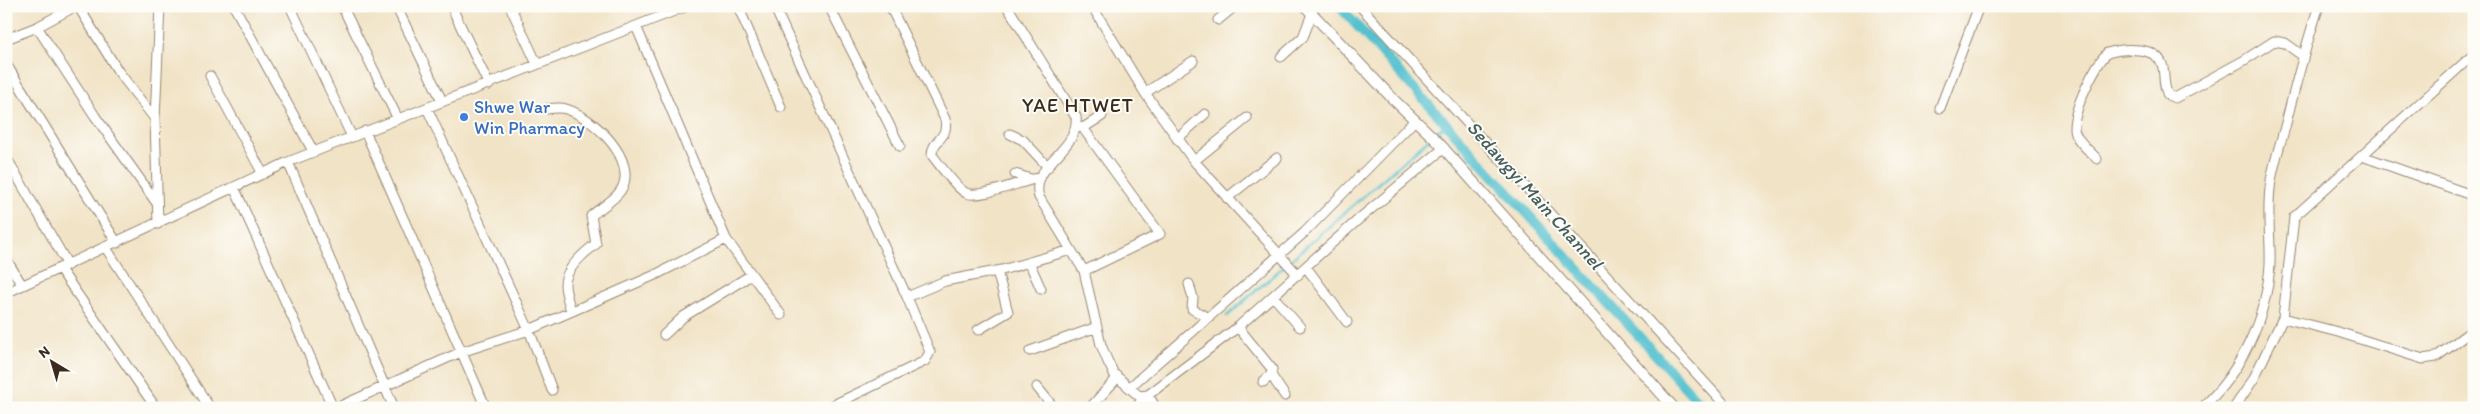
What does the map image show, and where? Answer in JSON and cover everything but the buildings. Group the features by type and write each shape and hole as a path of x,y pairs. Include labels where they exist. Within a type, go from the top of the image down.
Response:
{"street":[{"path":"6,39 37,27 77,6 118,71 155,119"},
{"path":"158,224 155,119 160,6"},
{"path":"234,6 313,152"},
{"path":"290,6 352,137"},
{"path":"342,6 398,119"},
{"path":"396,6 442,101"},
{"path":"451,6 488,85"},
{"path":"510,6 537,64"},
{"path":"6,293 288,162 687,6"},
{"path":"738,6 781,107"},
{"path":"774,6 907,297 930,352 928,358 826,408"},
{"path":"829,6 900,146"},
{"path":"890,6 945,119 947,128 945,134 932,151 936,160 965,192 972,194 989,193 1035,179 1073,138 1080,127 1102,116"},
{"path":"1007,6 1076,117 1080,127 1160,234 1084,270"},
{"path":"1092,6 1145,93 1177,139 1194,161 1296,273"},
{"path":"1218,20 1235,6"},
{"path":"1305,6 1415,120 1427,129 1674,408"},
{"path":"1360,6 1728,408"},
{"path":"1940,108 1979,6"},
{"path":"2202,408 2212,398 2243,356 2264,308 2270,264 2268,228 2271,182 2303,56 2319,6"},
{"path":"1281,57 1303,37 1312,14"},
{"path":"636,26 726,239 781,315"},
{"path":"37,27 95,116 156,202"},
{"path":"2097,159 2078,137 2074,129 2084,91 2107,53 2133,49 2152,54 2160,60 2163,67 2164,89 2168,95 2174,98 2274,41 2285,43 2303,56"},
{"path":"2234,408 2253,380 2283,318 2294,217 2474,54"},
{"path":"1145,93 1193,61"},
{"path":"6,64 117,243"},
{"path":"210,76 263,174"},
{"path":"547,109 557,107 568,109 601,130 620,154 626,174 621,190 591,216 596,244 584,253 567,275 565,284 571,311"},
{"path":"426,108 529,330 552,390"},
{"path":"1177,139 1206,114"},
{"path":"1194,161 1247,118"},
{"path":"1135,408 1137,392 1209,318 1281,257 1415,120"},
{"path":"365,132 486,408"},
{"path":"1010,134 1023,140 1048,166"},
{"path":"1137,392 1238,326 1296,273 1306,268 1441,145"},
{"path":"2362,156 2474,196"},
{"path":"6,157 64,267 156,408"},
{"path":"1227,198 1277,158"},
{"path":"288,162 394,408"},
{"path":"1015,174 1035,179"},
{"path":"1035,179 1039,196 1084,270 1097,327 1108,362 1118,377 1156,408"},
{"path":"234,187 334,408 461,352 529,330 655,275 726,239"},
{"path":"106,248 210,408"},
{"path":"907,297 946,281 997,271 1071,250"},
{"path":"6,259 22,285"},
{"path":"1030,262 1041,289"},
{"path":"1306,268 1347,322"},
{"path":"978,330 1008,312 997,271"},
{"path":"664,335 683,317 751,275"},
{"path":"1189,284 1193,298 1192,309 1209,318"},
{"path":"1273,296 1300,327"},
{"path":"2283,318 2338,332 2423,360 2436,357 2474,329"},
{"path":"1238,326 1272,369 1270,375 1263,382"},
{"path":"1030,351 1097,327"},
{"path":"1270,375 1285,396"},
{"path":"1090,408 1118,377"},
{"path":"1037,387 1054,408"}],"waterway":[{"name":"Sedawgyi Main Channel","path":"1339,6 1704,408"},
{"path":"1435,133 1446,124"},
{"path":"1227,316 1431,137"}],"place":[{"name":"Shwe War Win Pharmacy","path":"464,117"}],"district":[{"name":"YAE HTWET","path":"1078,105"}]}
